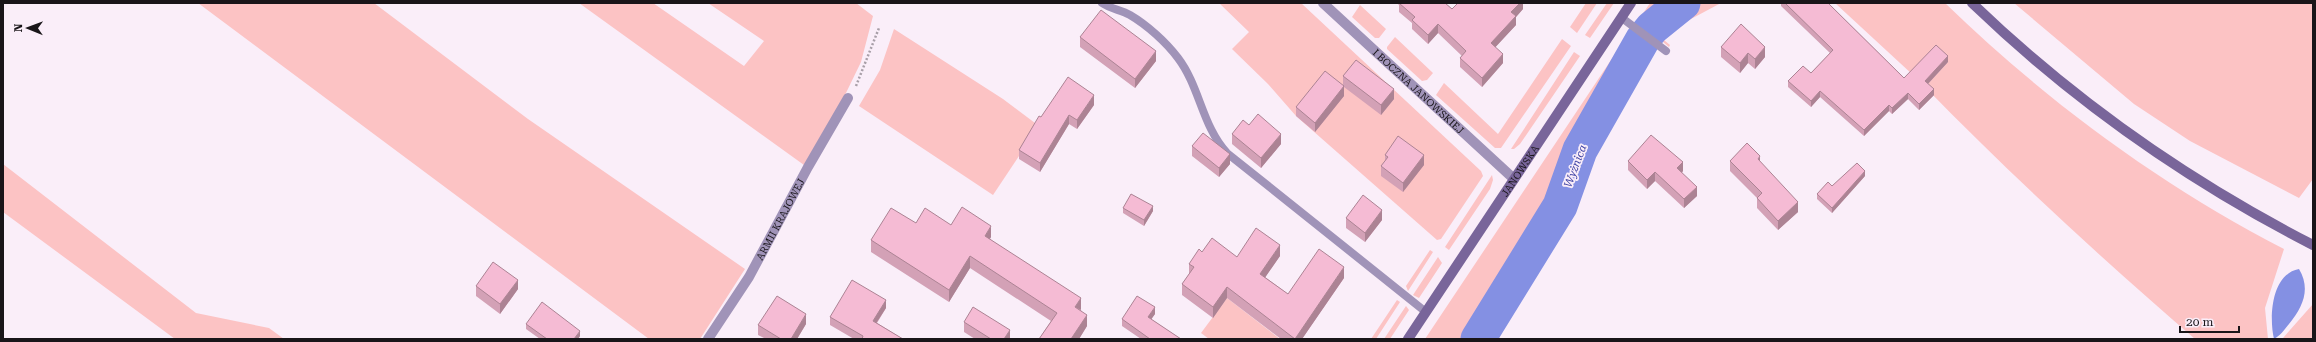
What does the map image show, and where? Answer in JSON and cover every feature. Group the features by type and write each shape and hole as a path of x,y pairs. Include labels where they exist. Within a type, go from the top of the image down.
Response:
{"main road":[{"name":"JANOWSKA","path":"1408,339 1631,3"},
{"path":"1972,3 2039,64 2109,120 2195,178 2285,231 2313,245"}],"street":[{"name":"I BOCZNA JANOWSKIEJ","path":"1323,3 1514,179"},
{"name":"ARMII KRAJOWEJ","path":"708,339 749,277 808,167 848,98"}],"lane":[{"path":"1102,3 1131,16 1164,42 1178,58 1190,78 1212,133 1227,153 1426,312"},
{"path":"1622,18 1666,51"}],"path":[{"path":"848,98 860,80 879,28"}],"shaded area":[{"path":"198,3 374,3 528,119 745,269 700,339 649,339"},
{"path":"579,3 653,3 744,66 764,41 708,3 856,3 873,16 861,62 845,95 804,165"},
{"path":"1219,3 1301,3 1481,171 1483,176 1441,239 1437,240 1296,116 1268,84 1232,49 1249,32"},
{"path":"1586,3 1597,3 1577,33 1570,27"},
{"path":"1607,3 1614,3 1590,38 1585,35"},
{"path":"1650,3 1721,3 1659,36 1670,45 1669,47 1638,21"},
{"path":"1835,3 1945,3 1983,39 2023,73 2064,107 2106,138 2149,169 2193,197 2284,249 2265,308 2268,339 2195,339 2057,216 1925,87 1948,62 1913,75"},
{"path":"2014,3 2313,3 2313,179 2299,198 2190,141 2134,104"},
{"path":"1360,5 1386,29 1379,38 1375,38 1352,17"},
{"path":"894,29 1003,99 1039,126 993,195 859,106 880,70"},
{"path":"1629,33 1636,33 1641,38 1578,150 1558,204 1484,326 1475,339 1425,339"},
{"path":"1395,37 1433,73 1427,80 1422,81 1387,49"},
{"path":"1562,39 1571,46 1501,148 1495,148 1436,95 1444,83 1498,134"},
{"path":"1574,52 1580,56 1520,144 1514,149 1511,149"},
{"path":"3,164 196,313 269,328 284,339 175,339 3,212"},
{"path":"1492,175 1493,180 1490,189 1449,250 1445,247"},
{"path":"1430,250 1433,252 1408,291 1406,286"},
{"path":"1438,257 1442,263 1419,298 1413,295"},
{"path":"1227,298 1280,339 1209,339 1201,333"},
{"path":"1397,300 1400,302 1376,339 1371,339"},
{"path":"2313,304 2313,339 2283,339 2283,338"},
{"path":"1406,306 1409,310 1390,339 1384,339"}],"water":[{"path":"2299,269 2303,276 2305,291 2304,298 2294,318 2274,339 2272,330 2272,309 2277,288 2283,279 2290,273"}],"building":[{"path":"1399,3 1445,3 1452,9 1458,3 1520,3 1511,12 1516,16 1491,43 1503,54 1482,78 1460,58 1466,51 1438,24 1428,35 1412,20 1415,17"},
{"path":"1785,3 1828,3 1904,78 1936,45 1948,56 1925,81 1934,89 1919,104 1908,93 1892,108 1889,105 1864,130 1820,91 1811,101 1788,81 1803,66 1811,73 1833,50"},
{"path":"1101,10 1156,51 1135,79 1080,37"},
{"path":"1741,24 1765,47 1755,59 1748,53 1740,63 1721,47"},
{"path":"1356,60 1394,89 1381,105 1343,76"},
{"path":"1325,71 1344,86 1315,123 1296,107"},
{"path":"1068,77 1094,95 1077,120 1069,115 1040,163 1019,150 1039,116 1041,117"},
{"path":"1258,114 1281,134 1261,158 1232,134 1243,120 1249,125"},
{"path":"1203,133 1230,154 1219,168 1192,146"},
{"path":"1651,135 1683,162 1677,168 1697,187 1684,199 1655,172 1647,180 1628,161"},
{"path":"1398,136 1424,155 1403,183 1381,166 1388,157 1385,155"},
{"path":"1747,143 1760,156 1758,159 1798,202 1778,221 1757,198 1762,193 1730,161"},
{"path":"1857,163 1865,171 1832,208 1817,194 1828,182 1832,186"},
{"path":"1131,194 1153,206 1144,220 1123,208"},
{"path":"1363,195 1382,210 1365,233 1346,218"},
{"path":"962,207 991,226 985,236 1081,298 1075,307 1087,315 1071,339 1039,339 1057,313 970,256 949,290 871,240 891,208 916,223 925,208 951,225"},
{"path":"1256,228 1280,245 1260,274 1288,294 1319,249 1344,267 1295,339 1227,287 1213,307 1182,284 1194,267 1189,264 1199,249 1202,252 1212,238 1237,257"},
{"path":"493,262 518,280 500,304 476,286"},
{"path":"852,280 886,300 873,321 903,339 862,339 863,336 830,317"},
{"path":"777,296 806,314 791,339 781,339 758,325"},
{"path":"1137,296 1155,307 1148,317 1181,339 1150,339 1122,319"},
{"path":"542,302 580,331 574,339 547,339 526,324"},
{"path":"973,307 1010,330 1004,339 991,339 964,322"}],"waterway":[{"name":"Wyżnica","path":"1478,339 1560,206 1580,150 1643,39 1652,28 1683,3"}]}
